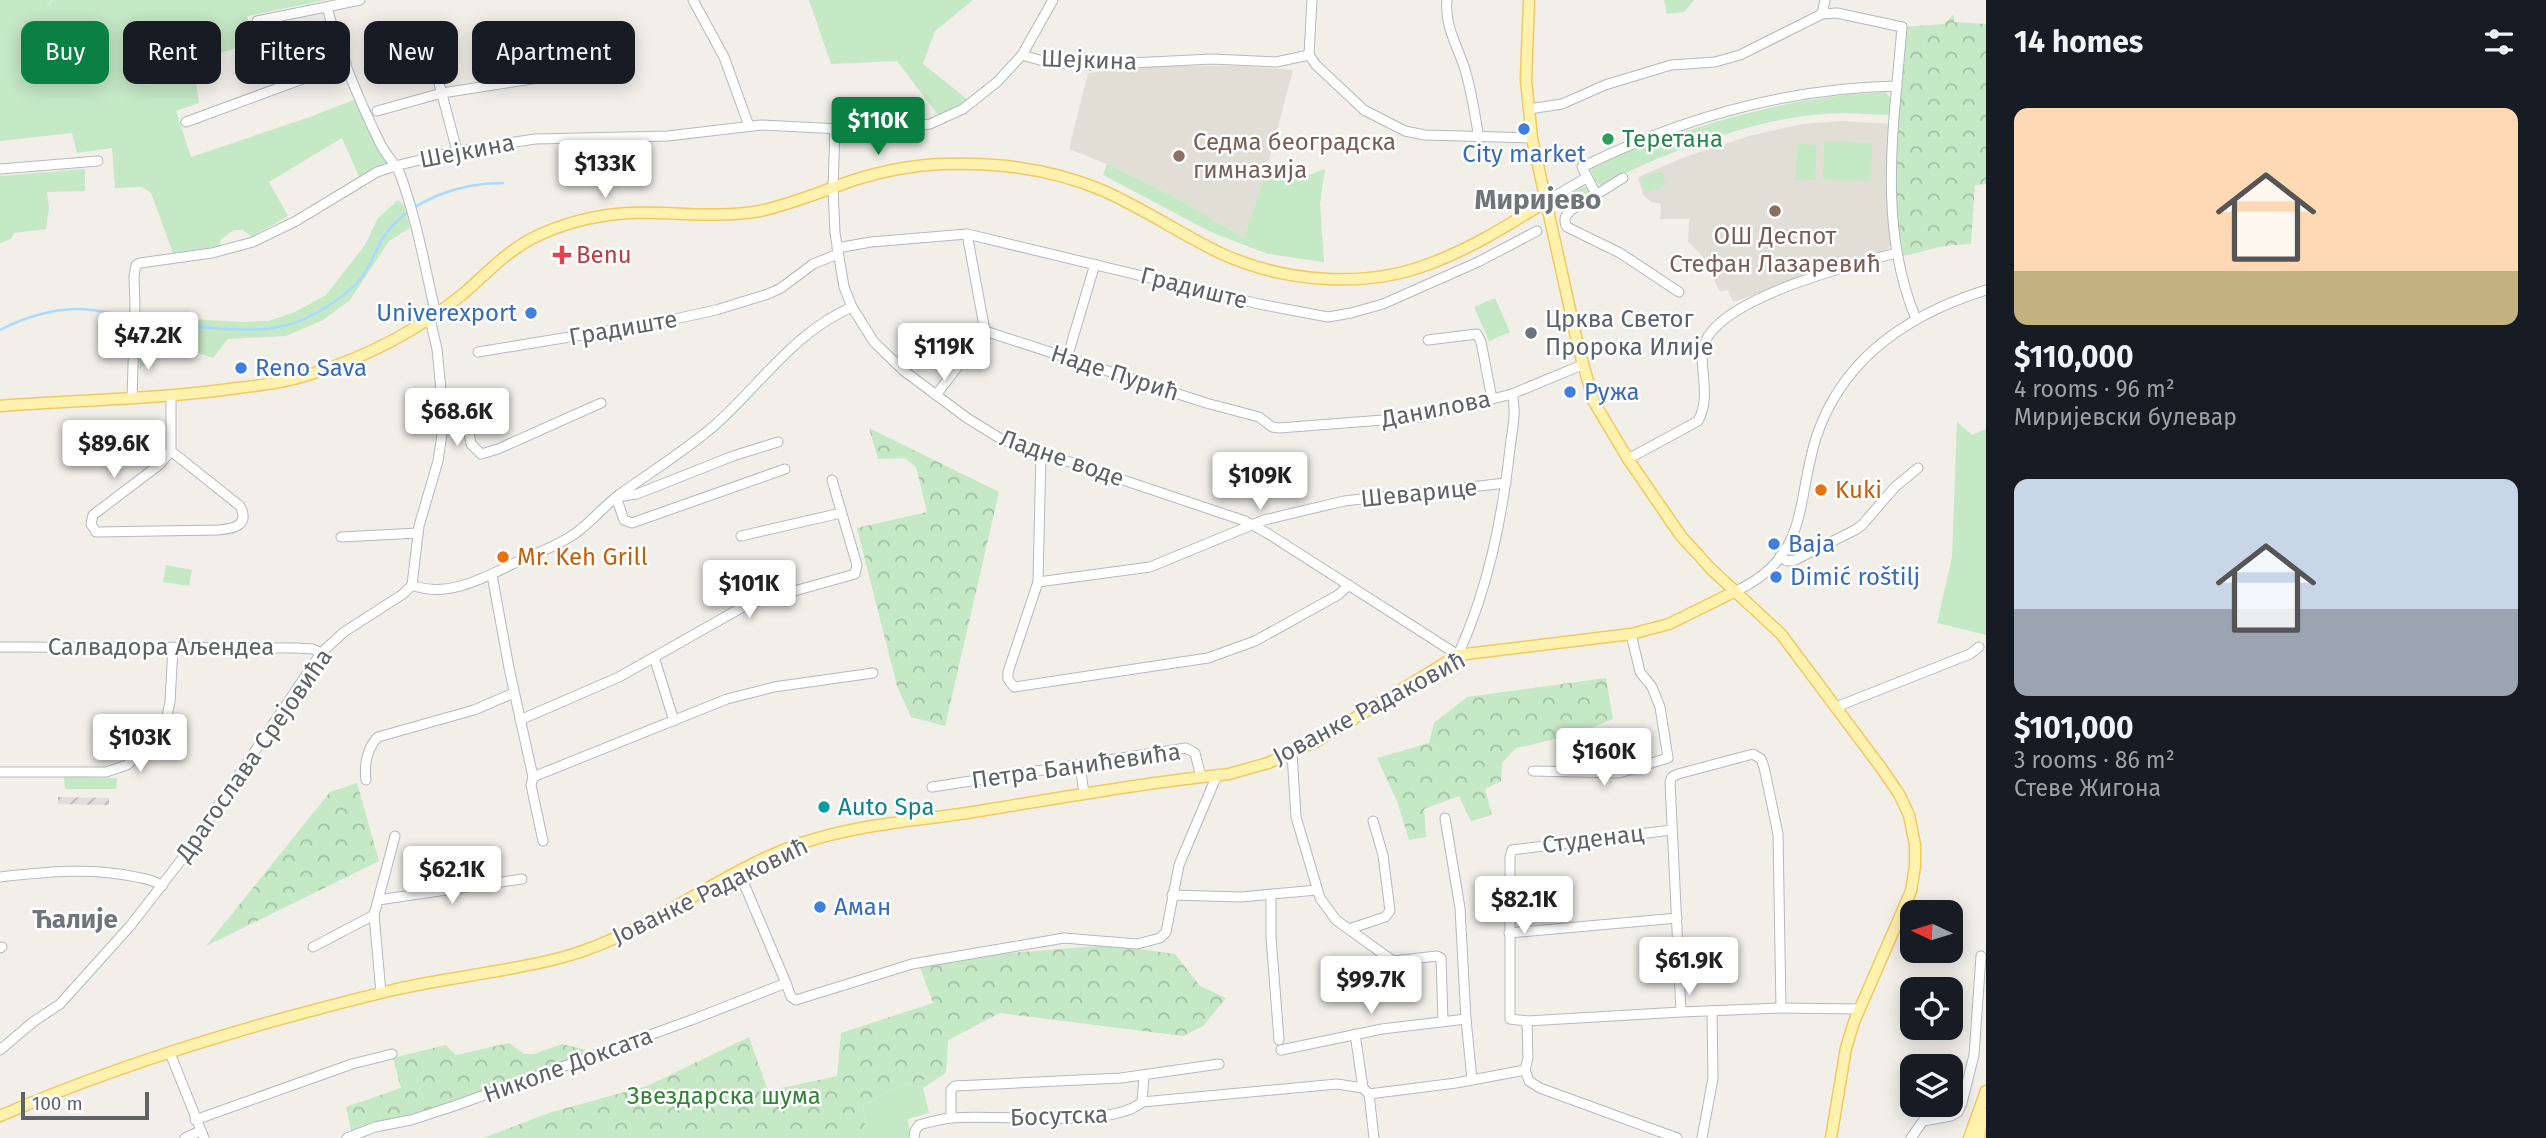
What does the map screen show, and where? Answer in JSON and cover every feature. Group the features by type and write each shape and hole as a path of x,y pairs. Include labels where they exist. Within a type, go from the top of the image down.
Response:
{"main road":[{"path":"1529,0 1526,80 1532,138 1582,365 1597,408 1628,459 1688,545 1782,634 1899,794 1909,815 1915,845 1915,873 1908,900 1859,1009 1845,1055 1831,1138"},
{"path":"0,406 171,395 268,384 304,376 367,354 433,317 527,241 573,222 632,213 711,216 742,214 787,204 882,173 932,164 1013,166 1058,176 1099,189 1242,262 1290,274 1346,279 1387,275 1427,265 1469,246 1545,202"},
{"name":"Јованке Радаковић","path":"0,1116 120,1069 290,1016 381,993 542,962 588,949 652,921 738,872 799,844 840,832 1255,768 1336,731 1458,655 1631,634 1669,624 1736,591"},
{"path":"1969,1138 1986,1091"},
{"path":"1979,1138 1986,1091"}],"street":[{"path":"257,21 360,0"},
{"path":"693,0 724,57 749,126"},
{"path":"1022,55 1053,0"},
{"path":"1312,0 1309,55 1354,101 1394,127 1414,134 1532,138"},
{"path":"1447,0 1449,30 1465,71 1479,138"},
{"path":"1822,14 1825,0"},
{"path":"327,7 332,21"},
{"path":"1529,109 1562,104 1605,85 1671,65 1715,62 1740,55 1822,14 1837,13 1902,27 1890,185 1896,253 1916,319"},
{"name":"Шејкина","path":"132,398 136,265 212,253 253,242 296,221 377,172 394,166 457,151 535,139 668,136 749,126 898,130 922,127 942,120 981,97 1022,55 1050,63 1090,65 1212,59 1276,62 1309,55"},
{"path":"350,72 377,136 394,166 414,217 433,317 443,396 441,449 418,533 412,585 420,588 469,584 571,536 616,497 665,465 715,425 784,353 805,335 822,322 852,307"},
{"path":"186,122 289,84"},
{"path":"440,84 457,151"},
{"path":"377,111 442,93 496,84"},
{"path":"1596,194 1582,167 1623,146 1710,115 1765,100 1858,86 1898,86"},
{"name":"Ладне воде","path":"835,128 833,188 844,287 865,330 886,353 936,395 994,436 1252,524 1458,655"},
{"path":"0,169 98,161"},
{"path":"1545,202 1586,178"},
{"path":"1623,178 1571,210 1565,218 1567,227 1620,253 1679,292"},
{"name":"Градиште","path":"478,352 661,322 716,310 768,294 838,251 871,242 967,233 1293,312 1338,316 1383,304 1478,261 1537,230"},
{"path":"936,395 985,331 967,233"},
{"path":"1628,459 1698,421 1704,400 1704,344 1717,326 1746,305 1801,282 1896,253"},
{"path":"1067,358 1095,264"},
{"path":"1736,591 1758,578 1780,556 1798,523 1814,446 1833,398 1851,373 1884,339 1916,319 1960,298 1986,290"},
{"name":"Наде Пурић","path":"985,331 1247,414"},
{"path":"1427,340 1477,334 1492,399"},
{"name":"Данилова","path":"1247,414 1279,429 1408,419 1512,394 1582,365"},
{"path":"1458,655 1494,554 1506,483 1514,402 1512,394"},
{"path":"171,395 171,451 159,466 93,515 91,524 99,533 233,529 240,525 243,513 240,506 171,451"},
{"path":"443,396 463,398 471,444 476,451 484,454 601,403"},
{"path":"616,497 646,491 733,456 778,442"},
{"path":"1041,452 1038,582 1008,673 1011,684 1018,687 1208,657 1255,641 1338,595 1349,585"},
{"path":"1780,556 1787,561 1795,560 1855,530 1895,487 1917,468"},
{"path":"616,497 624,520 632,523 785,469"},
{"path":"520,720 594,688 748,604 855,574 857,565 832,480"},
{"name":"Шеварице","path":"1038,582 1150,567 1252,524 1344,501 1506,483"},
{"path":"741,536 841,513"},
{"path":"341,537 418,533"},
{"path":"492,575 533,777 531,785 543,841"},
{"name":"Драгослава Срејовића","path":"0,1050 70,994 162,886 321,653 344,632 403,594 412,585"},
{"path":"1533,771 1619,773 1668,758 1660,707 1652,687 1640,672 1631,634"},
{"name":"Салвадора Аљендеа","path":"0,647 296,648 313,649 321,653"},
{"path":"0,772 106,772 127,765 155,740 165,725 170,702 173,647"},
{"path":"1836,707 1962,657 1979,647"},
{"path":"654,657 674,721"},
{"path":"533,777 747,693 873,673"},
{"path":"366,780 365,767 370,747 379,737 474,710 514,693"},
{"name":"Петра Банићевића","path":"932,787 1186,748 1195,752 1201,777"},
{"path":"1292,753 1296,817 1317,890 1331,915 1393,961 1439,956 1442,964 1443,1021"},
{"path":"1681,1012 1669,790 1672,777 1753,754 1760,759 1771,792 1778,834 1781,1008"},
{"path":"1080,765 1084,794"},
{"path":"738,872 791,997 796,1000 912,964 1063,938 1145,943 1165,934 1179,865 1217,775"},
{"path":"1445,818 1460,908 1472,1080"},
{"path":"1349,929 1385,917 1390,911 1382,855 1373,821"},
{"name":"Студенац","path":"1509,933 1510,857 1515,848 1671,830"},
{"path":"381,993 374,915 396,836"},
{"path":"0,877 51,871 95,871 144,879 162,886"},
{"path":"377,900 522,879"},
{"path":"1172,895 1221,897 1317,890"},
{"path":"1271,895 1270,937 1280,1045 1466,1018"},
{"path":"313,947 374,915"},
{"path":"1677,918 1509,933 1510,1019 1527,1021 1781,1008 1859,1009"},
{"path":"1910,1138 1923,1121 1951,1116 1958,1112 1962,1103 1974,1055 1981,956"},
{"name":"Николе Доксата","path":"347,1138 375,1127 411,1120 454,1106 786,983"},
{"path":"1702,1138 1713,1078 1712,1011"},
{"path":"1527,1021 1528,1058 1525,1070 1529,1081 1539,1088 1677,1138"},
{"path":"1355,1034 1374,1138"},
{"path":"170,1053 202,1135 185,1138"},
{"path":"195,1120 352,1064 392,1054"},
{"path":"951,1118 953,1087 1144,1076 1219,1063"},
{"path":"1142,1102 1337,1084 1366,1091 1472,1080 1525,1070"},
{"name":"Босутска","path":"914,1138 919,1125 951,1118 1105,1117 1131,1110 1142,1102 1144,1076"}],"shaded area":[{"name":"Седма београдска гимназија","path":"1148,66 1241,66 1293,70 1266,172 1244,238 1173,196 1069,149 1088,73"},
{"name":"ОШ Деспот Стефан Лазаревић","path":"1841,121 1892,124 1892,244 1887,249 1733,302 1728,290 1720,292 1702,256 1688,241 1689,219 1660,219 1661,204 1651,202 1643,195 1638,177 1685,157 1749,136 1802,124"},
{"path":"58,797 109,798 109,805 58,804"}],"green space":[{"path":"0,0 51,0 45,12 52,0 326,0 247,16 248,21 235,21 235,49 221,53 221,21 123,21 123,84 196,84 199,103 176,111 191,157 361,97 395,166 361,181 342,138 269,182 288,216 252,237 243,230 234,230 220,240 221,246 173,253 151,193 142,187 115,188 112,148 77,153 72,133 0,141"},
{"path":"809,0 973,0 935,31 923,64 972,103 942,120 897,61 831,64"},
{"path":"1664,0 1694,0 1684,12 1667,14"},
{"path":"1954,14 1954,22 1986,24 1986,184 1975,185 1971,244 1943,246 1897,258 1893,225 1902,27 1944,24"},
{"path":"1886,92 1892,101 1888,115 1831,113 1769,122 1679,150 1602,186 1596,182 1591,170 1594,164 1737,116 1810,100"},
{"path":"1824,142 1872,143 1871,181 1823,179"},
{"path":"1798,144 1817,145 1815,180 1795,180"},
{"path":"1107,164 1173,196 1244,238 1266,172 1306,176 1325,169 1320,203 1324,262 1268,254 1211,232 1103,175"},
{"path":"85,169 85,191 47,192 49,208 46,229 14,233 11,239 0,243 0,176"},
{"path":"1662,171 1666,185 1645,193 1640,179"},
{"path":"1580,186 1589,191 1587,196 1559,212 1556,201"},
{"path":"398,200 404,205 410,228 389,241 350,300 323,320 286,336 228,339 213,358 193,351 160,348 139,370 142,316 242,322 268,321 295,312 326,295 365,245 378,218"},
{"path":"1495,298 1510,332 1489,341 1474,307"},
{"path":"1957,422 1972,435 1986,429 1986,635 1937,623 1952,557"},
{"path":"869,428 999,492 945,726 911,717 897,686 857,528 927,512 916,467 905,458 878,459"},
{"path":"166,565 192,570 189,586 163,582"},
{"path":"1606,678 1613,719 1576,734 1516,748 1502,763 1501,781 1485,789 1492,815 1471,821 1459,796 1424,809 1426,837 1409,840 1397,801 1377,758 1429,743 1434,723 1467,697"},
{"path":"64,777 117,778 116,789 65,789"},
{"path":"357,783 379,861 206,946 330,792"},
{"name":"Звездарска шума","path":"1109,945 1175,954 1200,986 1226,998 1203,1026 1183,1036 1000,1013 948,1040 946,1073 890,1090 863,1106 865,1124 860,1138 483,1138 552,1112 647,1086 749,1037 768,1091 837,1076 841,1033 933,1003 920,967 997,954"},
{"path":"509,1043 524,1054 534,1054 562,1044 598,1053 454,1106 352,1135 346,1107 401,1088 393,1058 446,1045 456,1055"},
{"path":"946,1073 923,1088 929,1113 908,1119 910,1138 860,1138 865,1124 863,1106 890,1090"}],"waterway":[{"path":"0,330 21,320 69,309 224,329 264,329 287,325 316,313 352,288 367,270 385,235 408,212 454,190 503,183"}],"place":[{"name":"City market","path":"1524,129"},
{"name":"Теретана","path":"1608,139"},
{"name":"Седма београдска гимназија","path":"1179,156"},
{"name":"ОШ Деспот Стефан Лазаревић","path":"1775,211"},
{"name":"Benu","path":"562,255"},
{"name":"Univerexport","path":"531,313"},
{"name":"Црква Светог Пророка Илије","path":"1531,333"},
{"name":"Reno Sava","path":"241,368"},
{"name":"Ружа","path":"1570,392"},
{"name":"Kuki","path":"1821,490"},
{"name":"Baja","path":"1774,544"},
{"name":"Mr. Keh Grill","path":"503,557"},
{"name":"Dimić roštilj","path":"1776,577"},
{"name":"Auto Spa","path":"824,807"},
{"name":"Аман","path":"820,907"}],"district":[{"name":"Миријево","path":"1538,199"},
{"name":"Ћалије","path":"75,919"}]}
